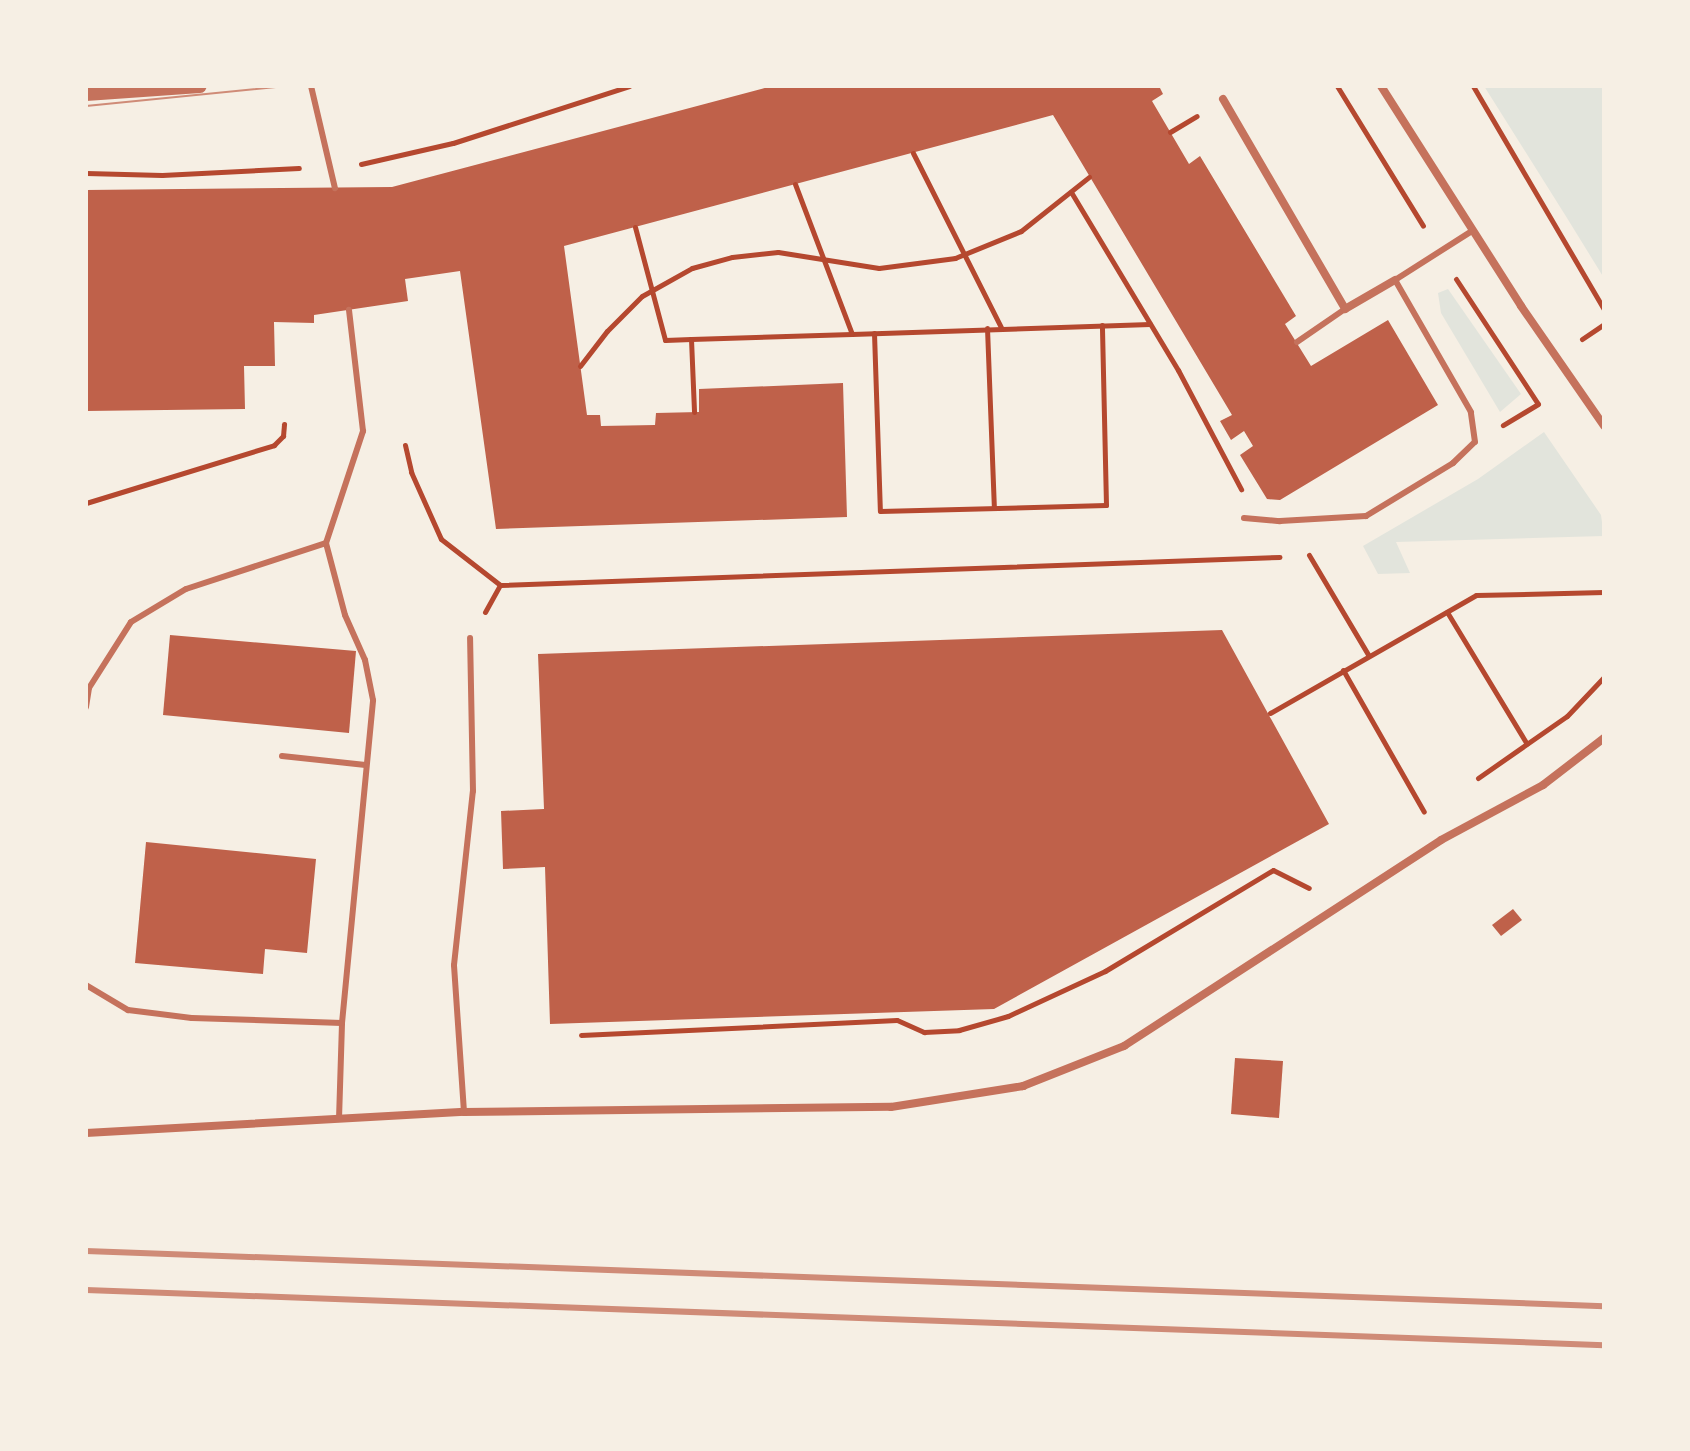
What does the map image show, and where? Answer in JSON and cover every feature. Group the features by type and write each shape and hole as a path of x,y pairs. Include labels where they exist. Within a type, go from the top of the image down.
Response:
{"street":[{"path":"86,94 200,86"},
{"path":"1381,86 1472,231 1604,426"},
{"path":"1223,99 1345,309 1395,280"},
{"path":"86,1133 464,1112 891,1107 1023,1086 1124,1046 1441,840 1543,785 1604,738"}],"lane":[{"path":"311,86 335,188"},
{"path":"1244,518 1280,521 1366,516 1453,463 1475,442 1471,412 1395,280 1472,231"},
{"path":"1297,342 1345,309"},
{"path":"339,1119 342,1023 373,700 365,660 345,615 326,543 363,431 349,310"},
{"path":"86,707 89,688 131,622 186,589 326,543"},
{"path":"464,1112 454,965 473,791 470,638"},
{"path":"282,756 366,765"},
{"path":"86,985 128,1010 192,1018 342,1023"}],"path":[{"path":"361,164 453,143 629,86"},
{"path":"1473,86 1604,309"},
{"path":"913,153 1001,327"},
{"path":"86,173 162,175 289,168"},
{"path":"580,366 607,331 642,296 692,268 732,257 778,252 879,268 917,265 963,254 1021,231 1089,177"},
{"path":"795,184 852,334"},
{"path":"1071,192 1240,482 1244,518"},
{"path":"635,227 665,340 1150,324"},
{"path":"1578,342 1604,324"},
{"path":"874,333 880,511 1106,505 1102,325"},
{"path":"987,328 994,508"},
{"path":"691,339 694,412"},
{"path":"1475,442 1538,404 1523,379"},
{"path":"86,503 274,445 283,436 284,424"},
{"path":"405,445 411,472 441,539 500,585 1309,555 1366,516"},
{"path":"1309,555 1369,656"},
{"path":"1270,713 1476,595 1604,592"},
{"path":"1447,612 1527,744"},
{"path":"1343,670 1426,815"},
{"path":"1476,779 1567,716 1604,677"},
{"path":"1413,822 1439,806"},
{"path":"581,1035 897,1020 924,1032 959,1030 1008,1016 1105,971 1273,870 1309,888 1317,882"}],"shaded area":[{"path":"1484,86 1604,86 1604,278 1567,218"},
{"path":"1448,289 1521,394 1500,412 1441,313 1438,293"},
{"path":"1544,432 1601,515 1604,536 1396,542 1410,573 1378,574 1363,546 1478,479"}],"building":[{"path":"772,86 1159,86 1163,94 1152,101 1189,164 1200,156 1296,316 1285,324 1311,366 1388,320 1438,405 1280,500 1267,499 1240,455 1253,446 1244,431 1231,440 1220,421 1232,415 1053,115 564,246 587,415 600,415 601,426 655,425 656,413 699,412 699,389 843,383 847,517 496,529 460,271 405,279 408,301 314,315 314,323 274,322 275,366 244,366 245,409 86,411 86,190 392,187"},
{"path":"1222,630 1329,824 994,1009 550,1024 545,867 503,869 501,811 544,809 538,654"},
{"path":"170,635 356,651 349,733 163,715"},
{"path":"146,842 316,859 307,953 265,949 263,974 135,963"},
{"path":"1513,909 1522,920 1501,936 1492,925"},
{"path":"1235,1058 1283,1061 1279,1118 1231,1114"}],"tram line":[{"path":"86,106 288,86"}],"railway":[{"path":"86,1251 1604,1306"},
{"path":"86,1290 1604,1345"}]}
